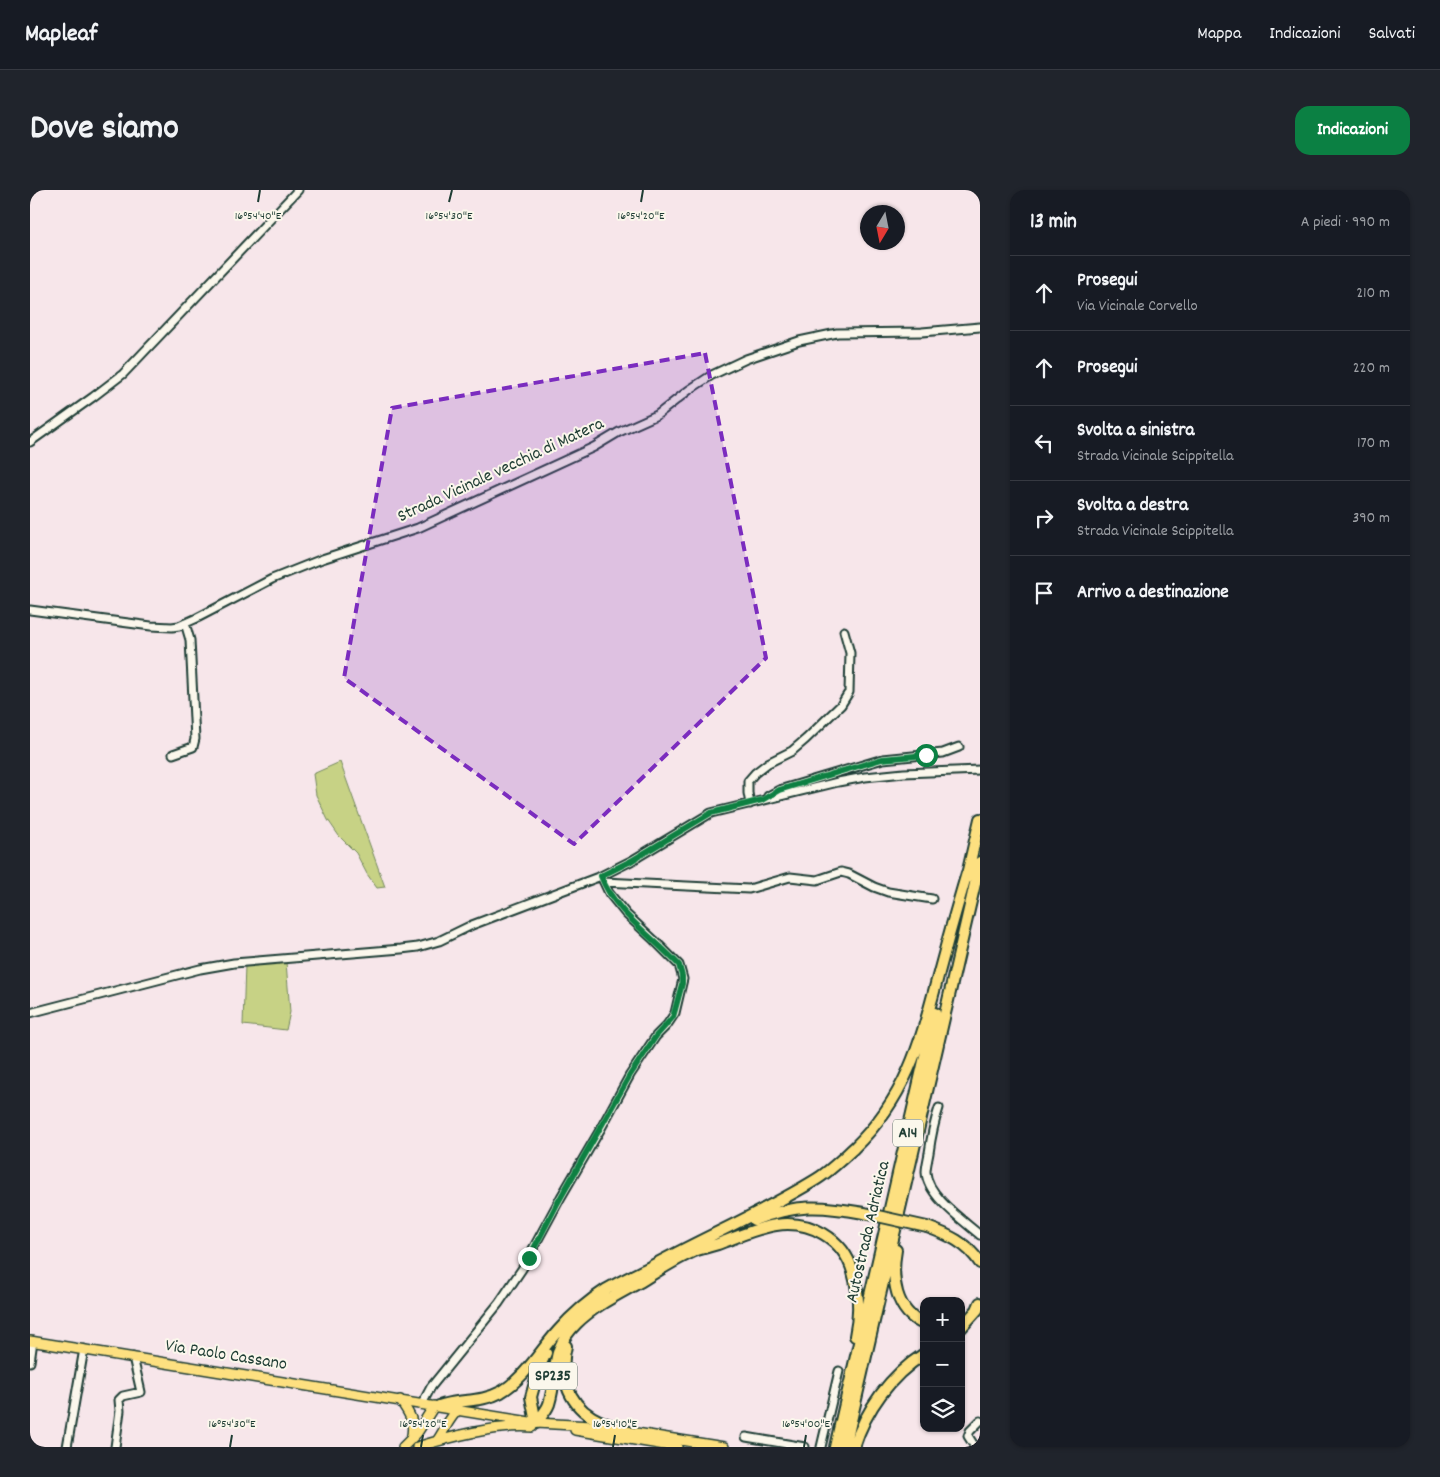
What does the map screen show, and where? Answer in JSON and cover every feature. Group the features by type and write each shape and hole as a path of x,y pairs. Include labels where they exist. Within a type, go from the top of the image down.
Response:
{"highway":[{"name":"Autostrada Adriatica","path":"835,1447 980,820"},
{"name":"Autostrada Adriatica","path":"845,1447 980,862"},
{"path":"439,1406 449,1403 482,1400 502,1391 526,1371 564,1324 607,1289 686,1247 729,1228 819,1178 867,1135 891,1105 907,1075 920,1043 967,873"},
{"path":"917,1140 895,1258 895,1283 898,1297 905,1310 914,1320 920,1322"},
{"path":"686,1247 771,1213 808,1206 828,1207 927,1227 944,1233 970,1249 980,1263"},
{"path":"696,1251 763,1228 777,1225 796,1225 821,1232 831,1238 844,1252 850,1261 858,1292 858,1309 857,1327 840,1405 835,1447"},
{"path":"629,1432 590,1416 571,1396 565,1382 563,1364 571,1330 584,1317 606,1302 730,1230"},
{"path":"965,1317 978,1306"},
{"path":"965,1323 978,1306"},
{"name":"SP235","path":"537,1423 546,1411 553,1384 557,1354 571,1330"},
{"name":"SP235","path":"537,1423 531,1397 539,1368 551,1340"},
{"path":"854,1447 862,1424 876,1399 894,1377 910,1362 920,1356"}],"main road":[{"name":"Via Paolo Cassano","path":"32,1341 537,1423"},
{"path":"400,1400 412,1419 414,1430 410,1445"},
{"path":"410,1445 439,1406 449,1420"},
{"path":"437,1441 446,1429 449,1420 459,1409"},
{"path":"537,1423 677,1447"},
{"path":"537,1423 592,1426 724,1447"},
{"path":"410,1445 508,1426 567,1429"}],"street":[{"path":"30,442 123,374 298,190"},
{"name":"Strada Vicinale vecchia di Matera","path":"30,610 162,627 185,624 272,579 322,559 418,528 594,447 619,432 658,415 700,383 746,360 808,338 837,333 922,332 980,328"},
{"path":"173,754 193,747 195,739 190,640 185,624"},
{"path":"750,804 748,782 755,773 768,763 792,751 841,705 849,692 850,653 844,631"},
{"path":"762,800 779,790 882,759 943,753 959,747"},
{"path":"30,1013 200,969 234,963 424,946 440,941 472,925 602,879 704,816 762,800 865,777 904,773 979,770"},
{"path":"602,879 749,889 790,877 817,880 841,872 850,874 888,892 932,899"},
{"path":"420,1403 499,1303 517,1277 630,1075 656,1036 675,1013 682,984 679,965 626,914 609,893 602,879"},
{"path":"939,1108 926,1173 937,1196 953,1213 980,1235"},
{"path":"30,1362 32,1341"},
{"path":"68,1447 84,1350"},
{"path":"114,1447 120,1411 119,1400 123,1396 141,1392 133,1357"},
{"path":"821,1447 839,1371"},
{"path":"975,1447 968,1436 970,1431 980,1421"},
{"path":"746,1437 805,1447"}],"highlighted area":[{"path":"705,353 766,658 574,844 344,678 392,408"}],"green space":[{"path":"340,762 385,887 377,888 356,853 339,836 328,820 316,795 313,774"},
{"path":"286,962 290,1012 286,1030 243,1025 245,965"}],"route":[{"path":"529,1258 557,1204 614,1106 624,1084 659,1031 673,1017 682,984 679,965 620,908 609,893 601,876 631,861 711,813 762,800 779,790 882,759 926,755"}]}
